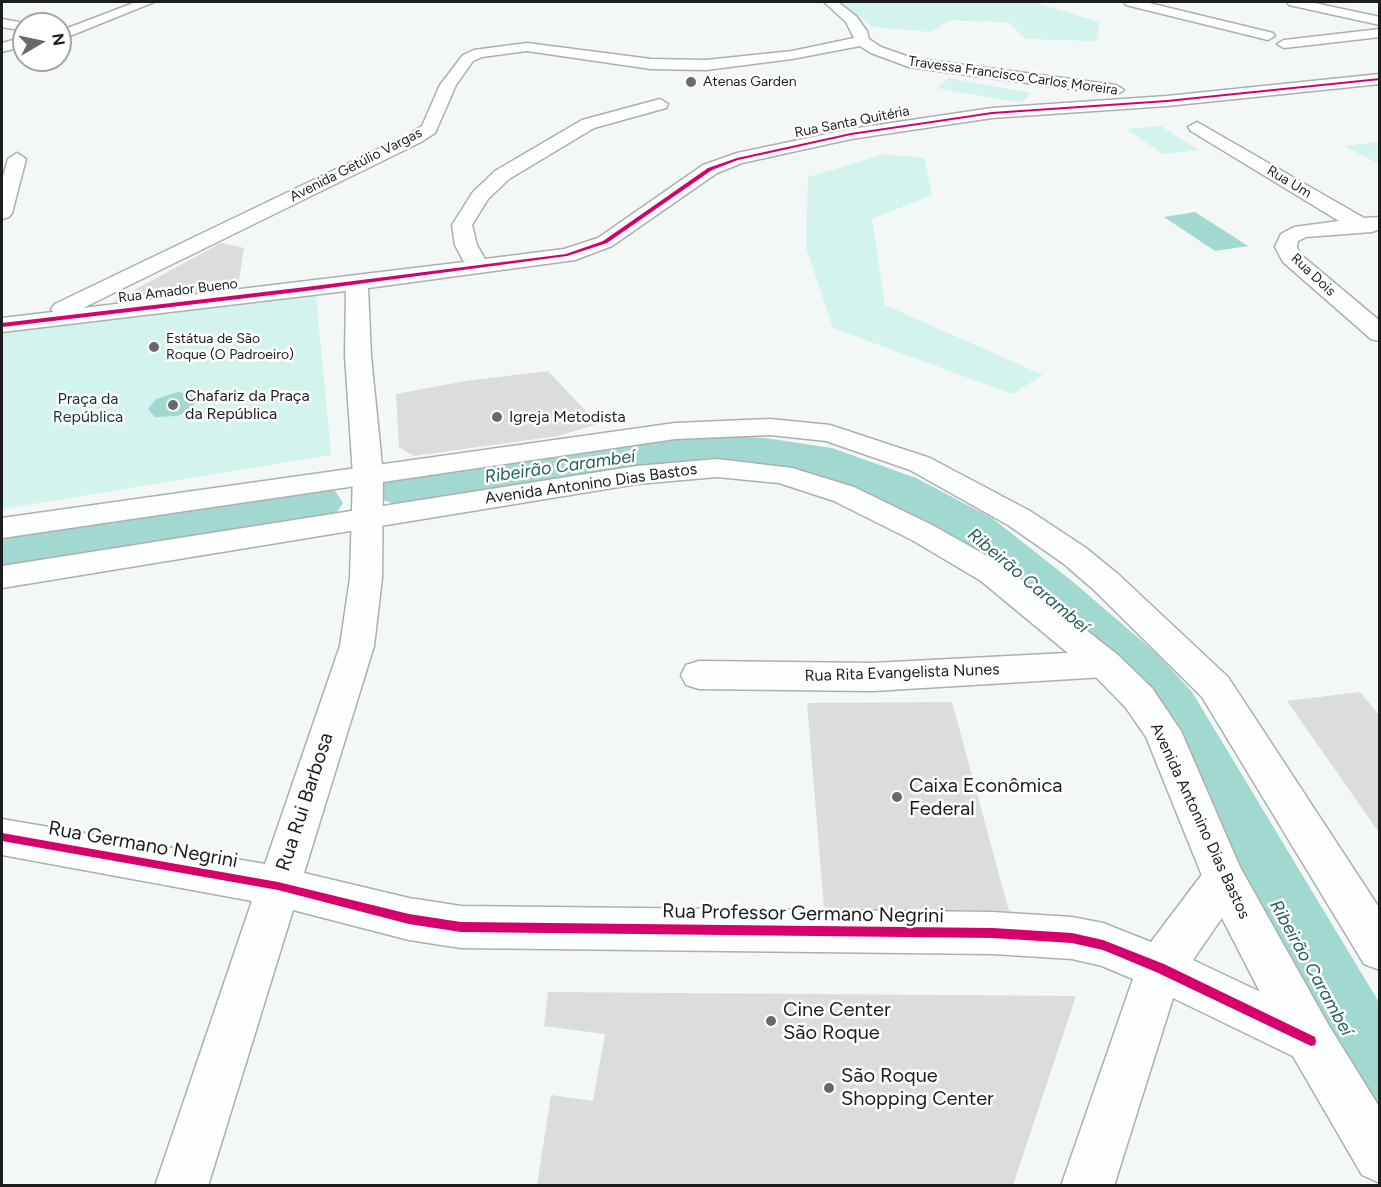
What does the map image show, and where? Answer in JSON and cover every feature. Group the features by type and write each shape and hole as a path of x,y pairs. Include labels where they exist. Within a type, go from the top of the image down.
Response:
{"street":[{"path":"72,24 129,2"},
{"path":"72,31 147,2"},
{"path":"831,2 851,19 860,31 862,41"},
{"path":"1131,2 1274,42"},
{"path":"1294,2 1380,21"},
{"path":"1202,21 1244,39 1249,36 1274,42 1310,41 1380,33"},
{"name":"Avenida Getúlio Vargas","path":"2,343 40,320 415,138 429,129 448,86 468,58 479,53 527,47 651,64 706,65 792,55 862,41"},
{"name":"Travessa Francisco Carlos Moreira","path":"862,41 891,57 915,63 1130,92 1167,102"},
{"path":"792,55 861,57 915,63"},
{"path":"1315,69 1345,83"},
{"name":"Rua Santa Quitéria","path":"357,282 567,255 605,242 688,182 710,169 737,159 851,134 962,116 1167,102 1380,79"},
{"path":"478,267 466,245 462,225 480,196 502,175 588,124 660,104"},
{"name":"Rua Um","path":"1197,127 1374,229"},
{"path":"2,213 7,156"},
{"name":"Rua Dois","path":"1374,229 1301,231 1288,238 1286,247 1291,257 1380,334"},
{"path":"357,282 358,356 369,475"},
{"name":"Rua Amador Bueno","path":"2,325 357,282"},
{"path":"2,528 675,431 770,427 830,433 920,465 1019,518 1075,556 1106,582 1215,687 1380,949"},
{"name":"Avenida Antonino Dias Bastos","path":"2,577 369,516 637,475 717,468 782,474 844,494 923,533 992,573 1105,664 1139,698 1162,731 1224,879 1311,1041 1380,1157"},
{"name":"Rua Rui Barbosa","path":"181,1185 357,646 366,578 369,475"},
{"name":"Rua Rita Evangelista Nunes","path":"699,675 873,677 1105,664"},
{"name":"Rua Germano Negrini","path":"2,837 278,886"},
{"path":"1087,1185 1160,968 1224,879"},
{"name":"Rua Professor Germano Negrini","path":"278,886 409,919 461,927 993,933 1072,938 1103,945 1160,968 1311,1041"}],"green space":[{"path":"841,2 1032,2 1100,22 1096,41 1025,39 1010,23 950,20 931,32 873,27"},
{"path":"949,78 1031,93 1021,103 937,88"},
{"path":"1161,126 1199,150 1163,154 1126,129"},
{"path":"1379,142 1379,164 1344,146"},
{"path":"885,154 924,158 932,195 872,219 885,305 1043,375 1012,394 833,328 806,247 808,177"},
{"name":"Praça da República","path":"316,294 331,455 2,509 2,332"}],"water":[{"path":"1195,212 1248,246 1215,251 1164,217"},
{"name":"Chafariz da Praça da República","path":"178,392 191,394 197,401 190,410 177,416 155,417 148,409 156,399"}],"building":[{"path":"221,243 244,248 238,287 112,302"},
{"name":"Igreja Metodista","path":"548,371 598,424 558,436 414,456 399,447 396,394 465,381"},
{"path":"1360,692 1380,716 1380,834 1287,701"},
{"name":"Caixa Econômica Federal","path":"952,702 1009,911 824,908 807,703"},
{"name":"São Roque Shopping Center","path":"548,992 1076,996 1013,1185 537,1185 551,1095 593,1101 605,1034 544,1026"}],"waterway":[{"name":"Ribeirão Carambeí","path":"404,489 624,457 699,450 765,454 832,464 897,490 972,531 1051,596 1133,670 1168,711 1380,1090"},
{"name":"Ribeirão Carambeí","path":"2,552 316,503"}],"cycle path":[{"path":"2,325 567,255 605,242 710,169 737,159 851,134 992,113 1167,101 1380,79"},
{"path":"2,837 278,886 409,919 461,927 993,933 1072,938 1103,945 1160,968 1311,1041"}],"place":[{"name":"Atenas Garden","path":"691,82"},
{"name":"Estátua de São Roque (O Padroeiro)","path":"154,347"},
{"name":"Chafariz da Praça da República","path":"173,405"},
{"name":"Igreja Metodista","path":"497,417"},
{"name":"Caixa Econômica Federal","path":"897,797"},
{"name":"Cine Center São Roque","path":"771,1021"},
{"name":"São Roque Shopping Center","path":"829,1088"}]}
